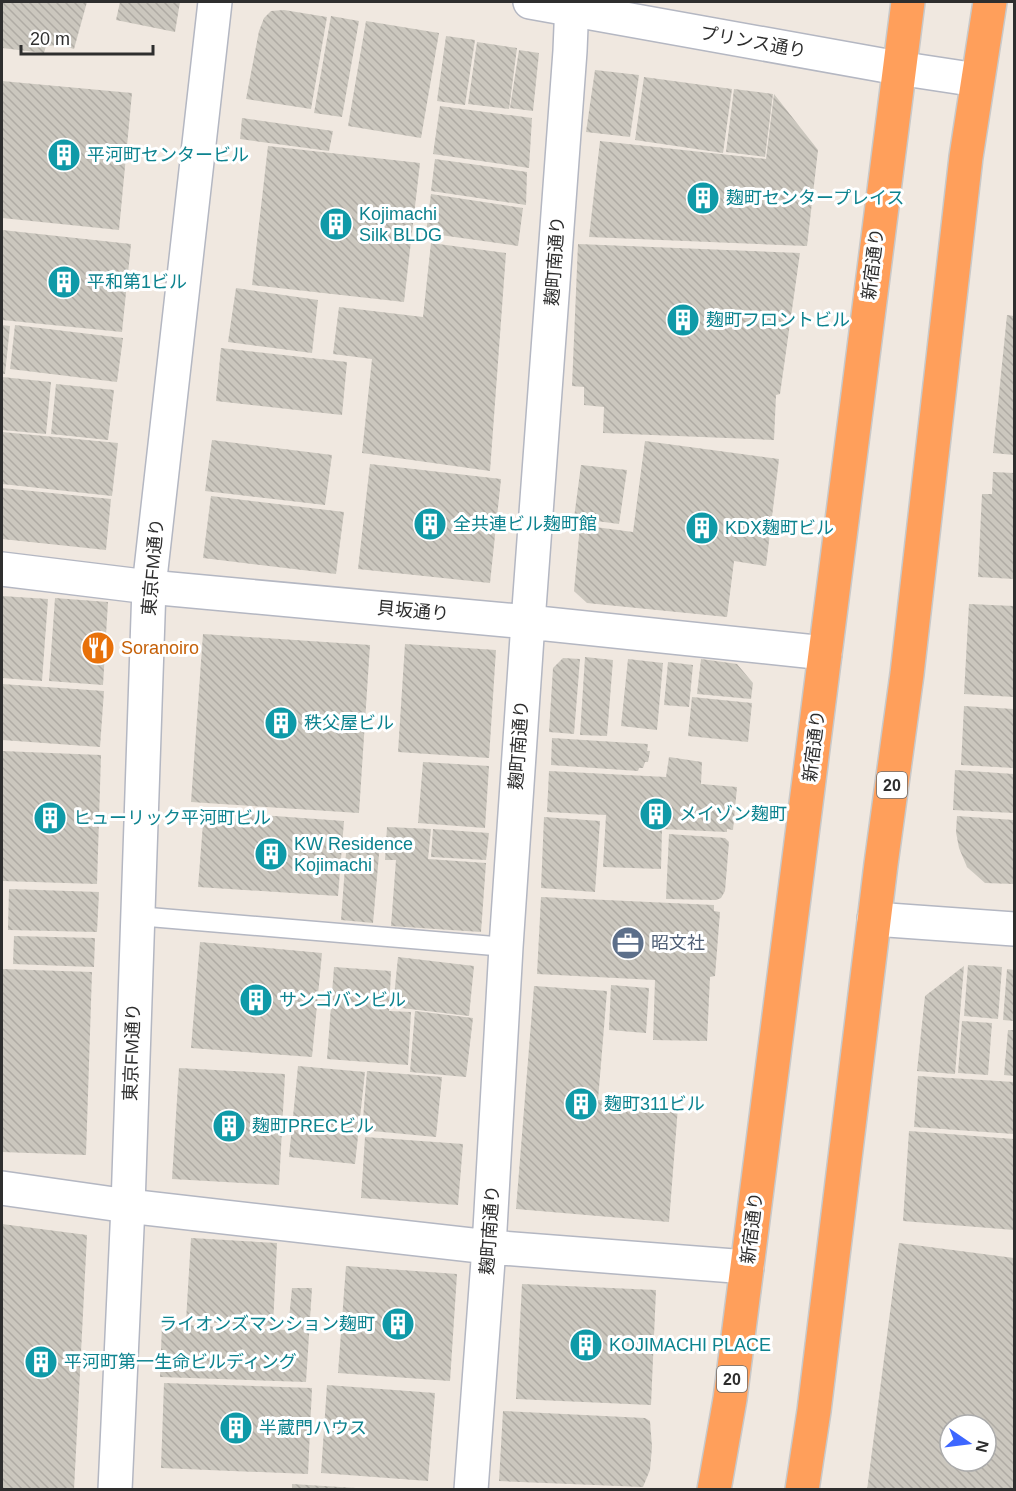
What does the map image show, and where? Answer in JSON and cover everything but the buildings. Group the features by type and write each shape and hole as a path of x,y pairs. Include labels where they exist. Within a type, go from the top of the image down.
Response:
{"highway":[{"name":"新宿通り","path":"714,1490 730,1399 908,2"},
{"name":"20","path":"802,1490 907,674 966,157 990,2"}],"street":[{"name":"東京FM通り","path":"115,1490 128,1206 149,587 215,2"},
{"name":"プリンス通り","path":"530,2 572,6 977,81"},
{"name":"麹町南通り","path":"471,1490 489,1247 528,622 572,6"},
{"name":"貝坂通り","path":"2,569 149,587 528,622 825,653"},
{"path":"874,919 1014,929"},
{"path":"2,1188 128,1206 489,1247 747,1267"}],"lane":[{"path":"137,915 506,947"}],"place":[{"name":"平河町センタービル","path":"64,155"},
{"name":"麹町センタープレイス","path":"703,198"},
{"name":"Kojimachi Silk BLDG","path":"336,224"},
{"name":"平和第1ビル","path":"64,282"},
{"name":"麹町フロントビル","path":"683,320"},
{"name":"全共連ビル麹町館","path":"430,524"},
{"name":"KDX麹町ビル","path":"702,528"},
{"name":"Soranoiro","path":"98,648"},
{"name":"秩父屋ビル","path":"281,723"},
{"name":"メイゾン麹町","path":"656,814"},
{"name":"ヒューリック平河町ビル","path":"50,818"},
{"name":"KW Residence Kojimachi","path":"271,854"},
{"name":"昭文社","path":"628,943"},
{"name":"サンゴバンビル","path":"256,1000"},
{"name":"麹町311ビル","path":"581,1104"},
{"name":"麹町PRECビル","path":"229,1126"},
{"name":"ライオンズマンション麹町","path":"398,1324"},
{"name":"KOJIMACHI PLACE","path":"586,1345"},
{"name":"平河町第一生命ビルディング","path":"41,1362"},
{"name":"半蔵門ハウス","path":"236,1428"}]}
